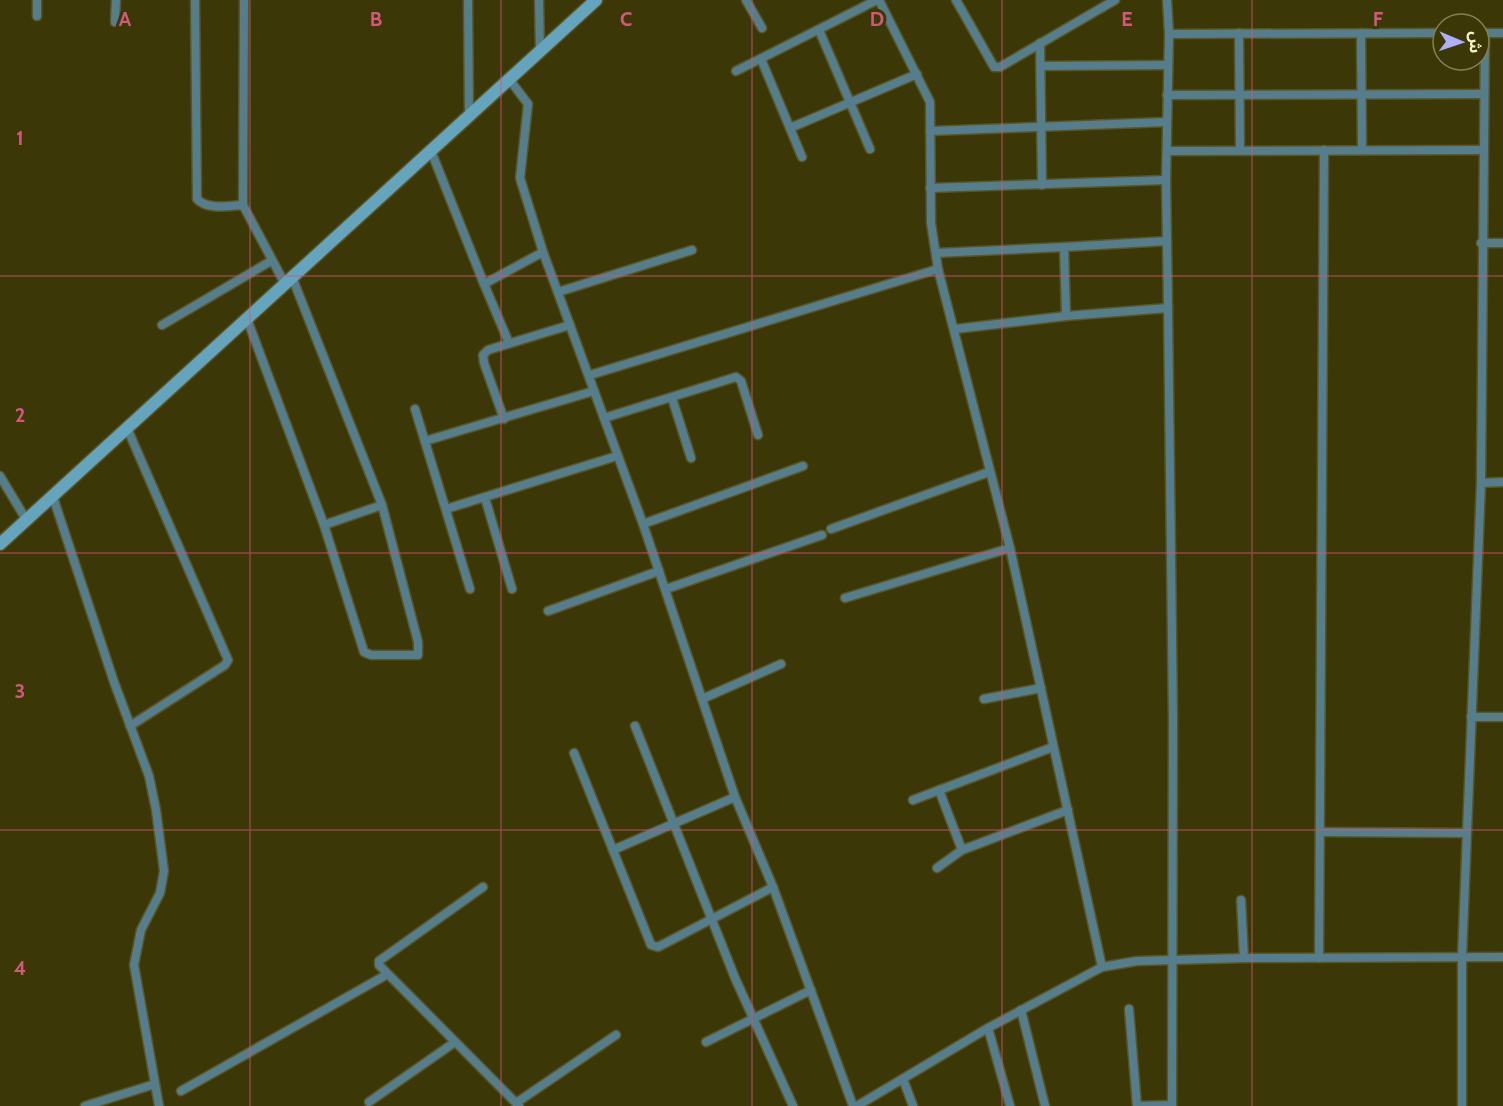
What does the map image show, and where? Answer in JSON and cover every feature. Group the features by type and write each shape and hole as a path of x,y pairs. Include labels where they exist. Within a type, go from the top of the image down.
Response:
{"main road":[{"path":"0,544 596,0"}],"street":[{"path":"37,0 37,16"},
{"path":"116,0 116,22"},
{"path":"195,0 197,199 201,203 215,206 243,205"},
{"path":"244,0 243,205 271,261 288,280 382,505 418,642 418,655 377,655 364,652 324,525 246,319"},
{"path":"468,0 469,116"},
{"path":"539,0 540,51"},
{"path":"746,0 762,28"},
{"path":"736,71 878,0 930,102 931,223 938,269 1010,548 1102,967"},
{"path":"956,0 994,67 1000,67 1115,0"},
{"path":"1130,1008 1137,1106 1172,1106 1173,722 1166,180 1169,34 1167,0"},
{"path":"819,30 852,102 870,149"},
{"path":"1239,33 1240,150"},
{"path":"1361,33 1362,150"},
{"path":"1169,34 1431,33"},
{"path":"1041,43 1042,185"},
{"path":"761,59 802,157"},
{"path":"1041,66 1167,64"},
{"path":"1462,1106 1462,957 1481,483 1483,72"},
{"path":"790,128 917,74"},
{"path":"509,80 528,104 520,178 543,252 590,375 616,456 666,589 735,797 773,887 855,1106 988,1028 1102,967 1137,961 1244,958 1503,957"},
{"path":"1167,95 1484,94"},
{"path":"930,131 1166,122"},
{"path":"1319,958 1323,150"},
{"path":"1167,151 1483,150"},
{"path":"431,151 509,344"},
{"path":"930,188 1166,180"},
{"path":"936,253 1167,241"},
{"path":"1481,243 1503,243"},
{"path":"1064,247 1066,316"},
{"path":"558,292 692,250"},
{"path":"484,284 543,252"},
{"path":"162,325 271,261"},
{"path":"590,375 938,269"},
{"path":"955,328 1168,308"},
{"path":"504,419 483,355 488,350 570,325"},
{"path":"604,418 739,378 758,435"},
{"path":"425,441 594,391"},
{"path":"672,398 691,458"},
{"path":"415,409 470,589"},
{"path":"127,428 228,660 225,665 130,726"},
{"path":"446,509 616,456"},
{"path":"643,524 803,466"},
{"path":"831,529 989,472"},
{"path":"0,476 27,521"},
{"path":"1481,483 1503,482"},
{"path":"53,497 150,783 164,871 160,893 141,930 134,965 159,1106"},
{"path":"485,498 512,588"},
{"path":"324,525 382,505"},
{"path":"666,589 822,535"},
{"path":"845,598 1010,548"},
{"path":"548,611 659,571"},
{"path":"702,699 782,664"},
{"path":"984,699 1041,688"},
{"path":"1471,717 1503,717"},
{"path":"635,726 753,1018 793,1106"},
{"path":"913,800 1053,747"},
{"path":"574,753 651,945 658,947 773,887"},
{"path":"939,790 962,850"},
{"path":"613,849 735,797"},
{"path":"937,868 962,850 1068,810"},
{"path":"1320,832 1466,833"},
{"path":"483,887 379,961 386,975 517,1104 616,1035"},
{"path":"1241,900 1244,958"},
{"path":"181,1091 386,975"},
{"path":"706,1042 811,990"},
{"path":"1021,1010 1045,1106"},
{"path":"988,1028 1010,1106"},
{"path":"369,1102 454,1042"},
{"path":"903,1079 913,1106"},
{"path":"85,1106 155,1084"}]}
